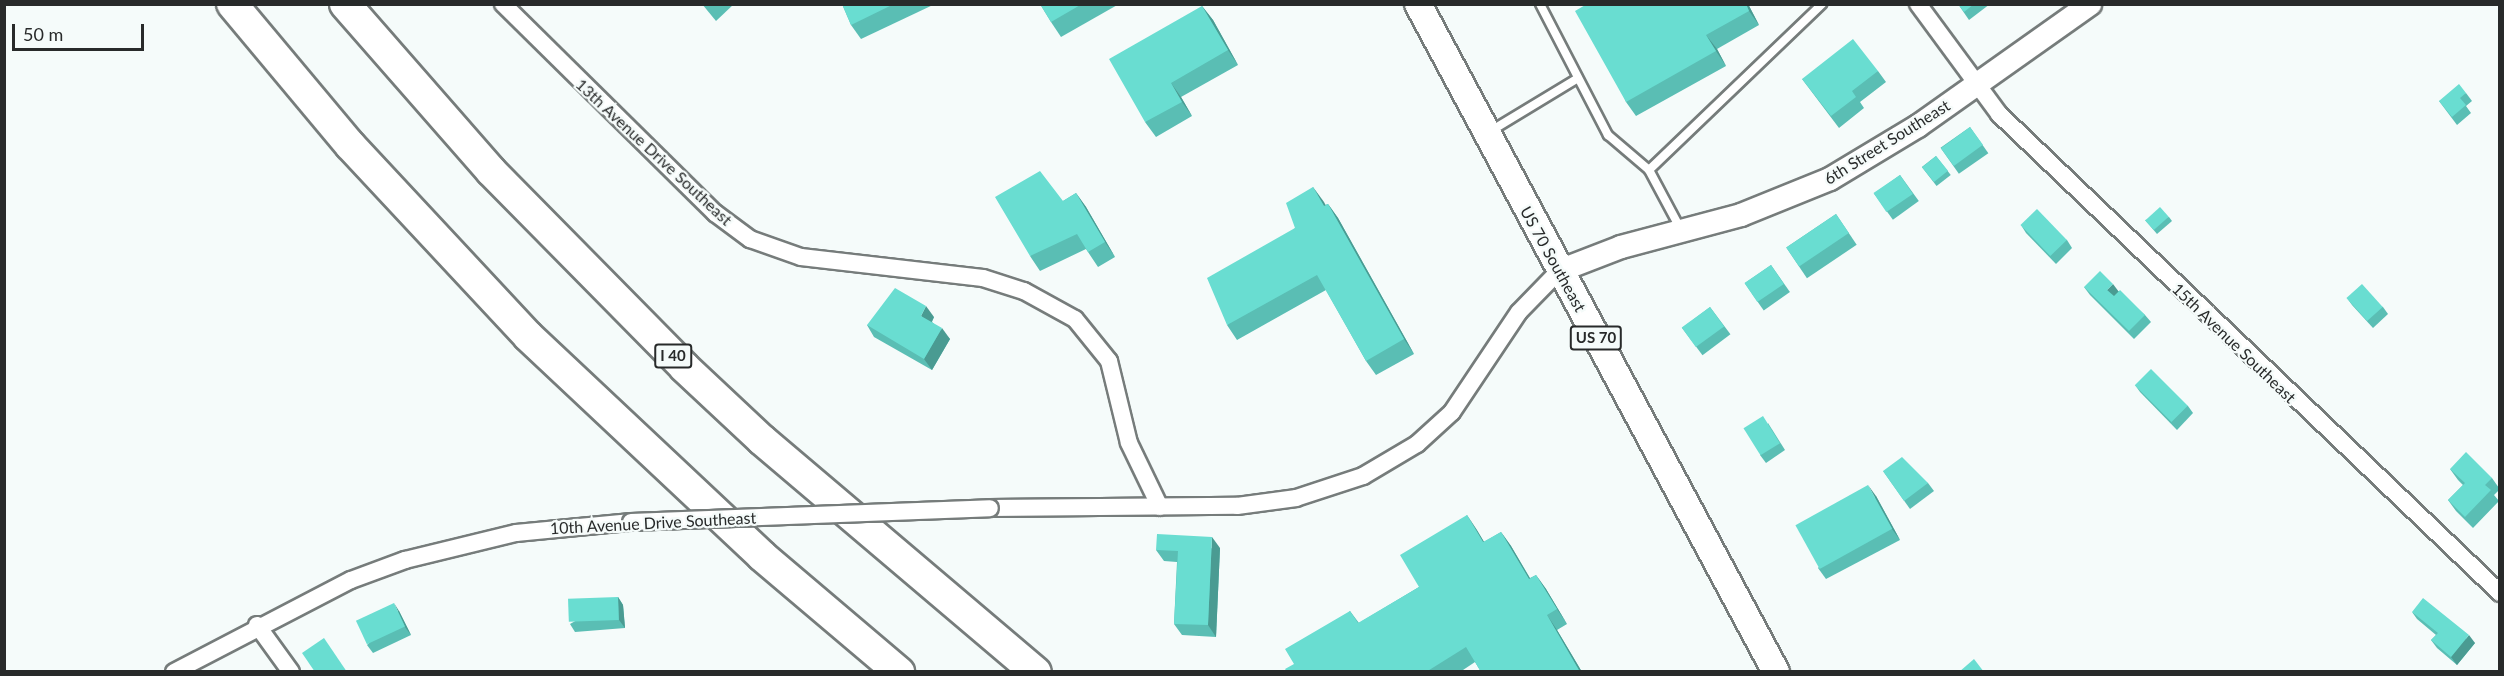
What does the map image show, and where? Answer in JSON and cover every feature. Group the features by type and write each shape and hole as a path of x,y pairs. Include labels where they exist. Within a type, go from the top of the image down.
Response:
{"highway":[{"path":"220,4 288,72 536,344 745,541 898,672"},
{"path":"232,4 288,72"},
{"name":"I 40","path":"345,4 491,171 684,367 1036,672"}],"main road":[{"name":"US 70 Southeast","path":"1418,4 1559,271 1776,672"}],"street":[{"name":"13th Avenue Drive Southeast","path":"503,4 716,213 750,239 801,257 982,278 1023,291 1075,319 1109,361 1129,443 1161,507"},
{"name":"15th Avenue Southeast","path":"1918,4 1974,87 2097,212 2499,593"},
{"name":"6th Street Southeast","path":"1559,271 1830,179 1974,87 2090,4"},
{"name":"10th Avenue Drive Southeast","path":"174,672 257,625 351,580 432,552 516,533 631,522 990,508 1161,507 1296,498 1341,485 1394,460 1452,412 1519,312 1559,271"},
{"path":"257,625 291,672"}],"lane":[{"path":"1540,4 1608,135 1649,170 1682,231"},
{"path":"1649,170 1822,4"},
{"path":"1486,134 1578,78"}],"building":[{"path":"842,4 894,4 851,25"},
{"path":"1040,4 1082,4 1051,22"},
{"path":"1587,4 1746,4 1749,11 1706,35 1716,51 1626,102 1575,11"},
{"path":"1958,4 1974,4 1964,12"},
{"path":"1202,6 1228,50 1171,83 1182,102 1145,122 1109,59"},
{"path":"1853,39 1878,71 1852,91 1856,97 1831,116 1802,79"},
{"path":"2459,84 2466,93 2460,98 2466,105 2452,117 2439,101"},
{"path":"1970,127 1983,145 1954,166 1941,148"},
{"path":"1936,156 1948,171 1934,182 1922,167"},
{"path":"1040,171 1063,201 1076,193 1105,242 1088,252 1077,234 1030,256 995,197"},
{"path":"1900,175 1913,194 1886,212 1873,193"},
{"path":"1313,187 1324,206 1328,204 1404,339 1366,361 1317,275 1227,325 1207,278 1295,228 1286,203"},
{"path":"2160,207 2169,217 2154,230 2145,220"},
{"path":"2037,209 2067,240 2050,256 2020,225"},
{"path":"1836,214 1849,233 1799,267 1786,248"},
{"path":"1771,265 1784,284 1757,302 1744,283"},
{"path":"2100,271 2113,284 2107,290 2114,296 2120,290 2145,315 2129,331 2084,287"},
{"path":"2362,284 2383,307 2367,321 2346,298"},
{"path":"895,288 926,306 921,316 942,328 924,359 867,325"},
{"path":"1710,307 1724,326 1696,347 1682,328"},
{"path":"2151,369 2188,406 2172,422 2135,385"},
{"path":"1763,416 1780,443 1760,455 1743,428"},
{"path":"2466,452 2492,478 2485,485 2491,490 2465,517 2448,500 2465,483 2450,469"},
{"path":"1902,457 1928,483 1904,501 1883,471"},
{"path":"1868,485 1892,529 1820,569 1795,525"},
{"path":"1467,515 1483,542 1501,532 1529,579 1536,575 1557,609 1547,615 1580,672 1481,672 1466,647 1426,672 1287,672 1285,669 1294,664 1285,649 1350,611 1358,623 1419,587 1400,555"},
{"path":"1157,534 1212,537 1208,625 1174,624 1178,551 1156,550"},
{"path":"618,597 619,620 569,622 568,599"},
{"path":"2423,598 2469,635 2451,657 2431,640 2438,633 2412,612"},
{"path":"394,603 405,627 367,644 356,621"},
{"path":"324,638 347,672 315,672 302,653"},
{"path":"1974,659 1984,672 1959,672"}]}
